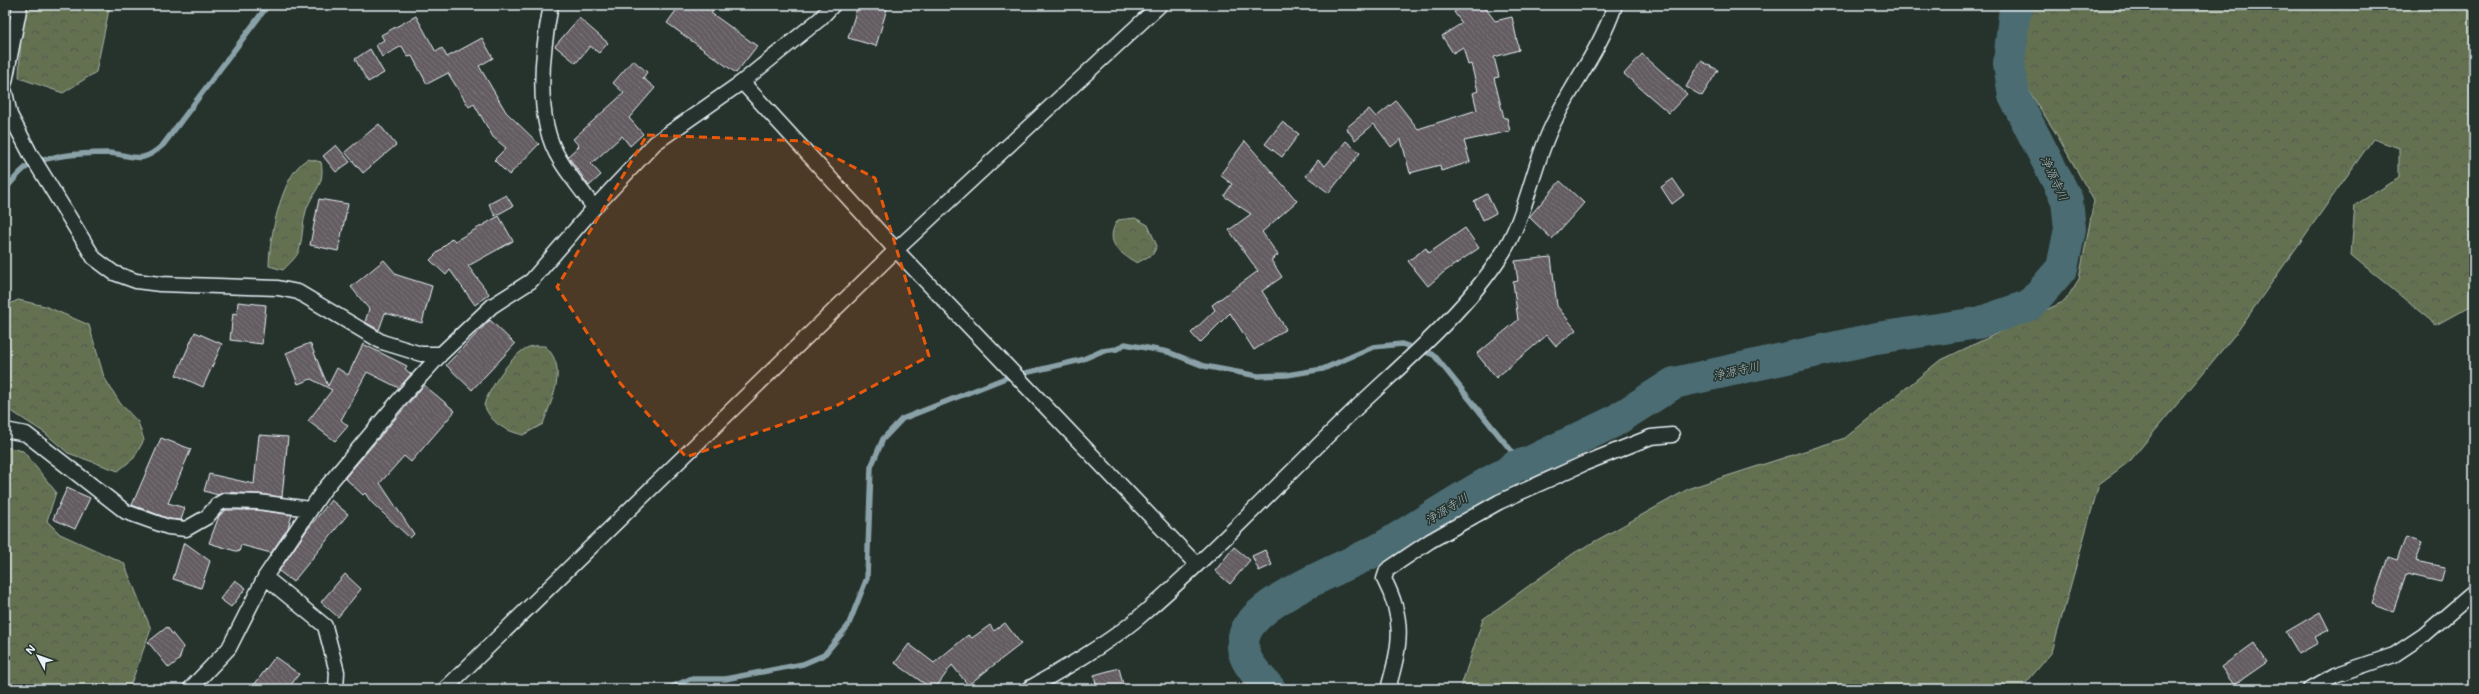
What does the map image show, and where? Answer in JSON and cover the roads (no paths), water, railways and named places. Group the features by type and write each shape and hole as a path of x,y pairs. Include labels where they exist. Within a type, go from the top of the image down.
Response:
{"street":[{"path":"5,82 20,5"},
{"path":"551,5 544,42 545,126 560,160 594,208"},
{"path":"190,689 229,648 265,577 322,491 440,354 492,306 532,281 594,208 656,143 742,82 820,19 833,5"},
{"path":"445,689 896,250 1160,5"},
{"path":"1028,689 1065,668 1135,620 1196,564 1458,309 1501,256 1521,212 1533,175 1553,124 1608,27 1615,5"},
{"path":"742,82 896,250 1196,564"},
{"path":"5,92 10,115 40,170 94,258 114,273 136,281 160,284 278,288 298,292 382,342 421,354 440,354"},
{"path":"5,430 26,434 126,512 168,527 186,529 207,517 217,505 224,501 258,502 310,509"},
{"path":"1388,689 1400,637 1395,599 1384,579 1387,570 1430,541 1499,502 1583,464 1651,437 1672,435"},
{"path":"265,577 325,626 337,672 336,689"},
{"path":"2310,689 2335,675 2394,655 2424,635 2474,592"}],"waterway":[{"path":"5,189 24,169 32,164 52,158 76,154 107,153 136,158 148,156 155,152 163,145 268,5"},
{"name":"浄源寺川","path":"1270,689 1248,662 1243,647 1247,629 1257,617 1271,605 1308,583 1381,548 1508,472 1513,467 1530,462 1613,422 1674,383 1877,338 1978,323 2030,305 2062,268 2070,229 2067,200 2014,96 2009,63 2014,15 2018,5"},
{"path":"667,689 690,679 725,679 803,664 824,655 848,626 867,578 871,467 883,439 902,419 1008,377 1081,360 1102,351 1117,349 1125,344 1168,352 1204,366 1258,376 1287,375 1323,369 1373,347 1402,344 1434,355 1522,464"}]}
